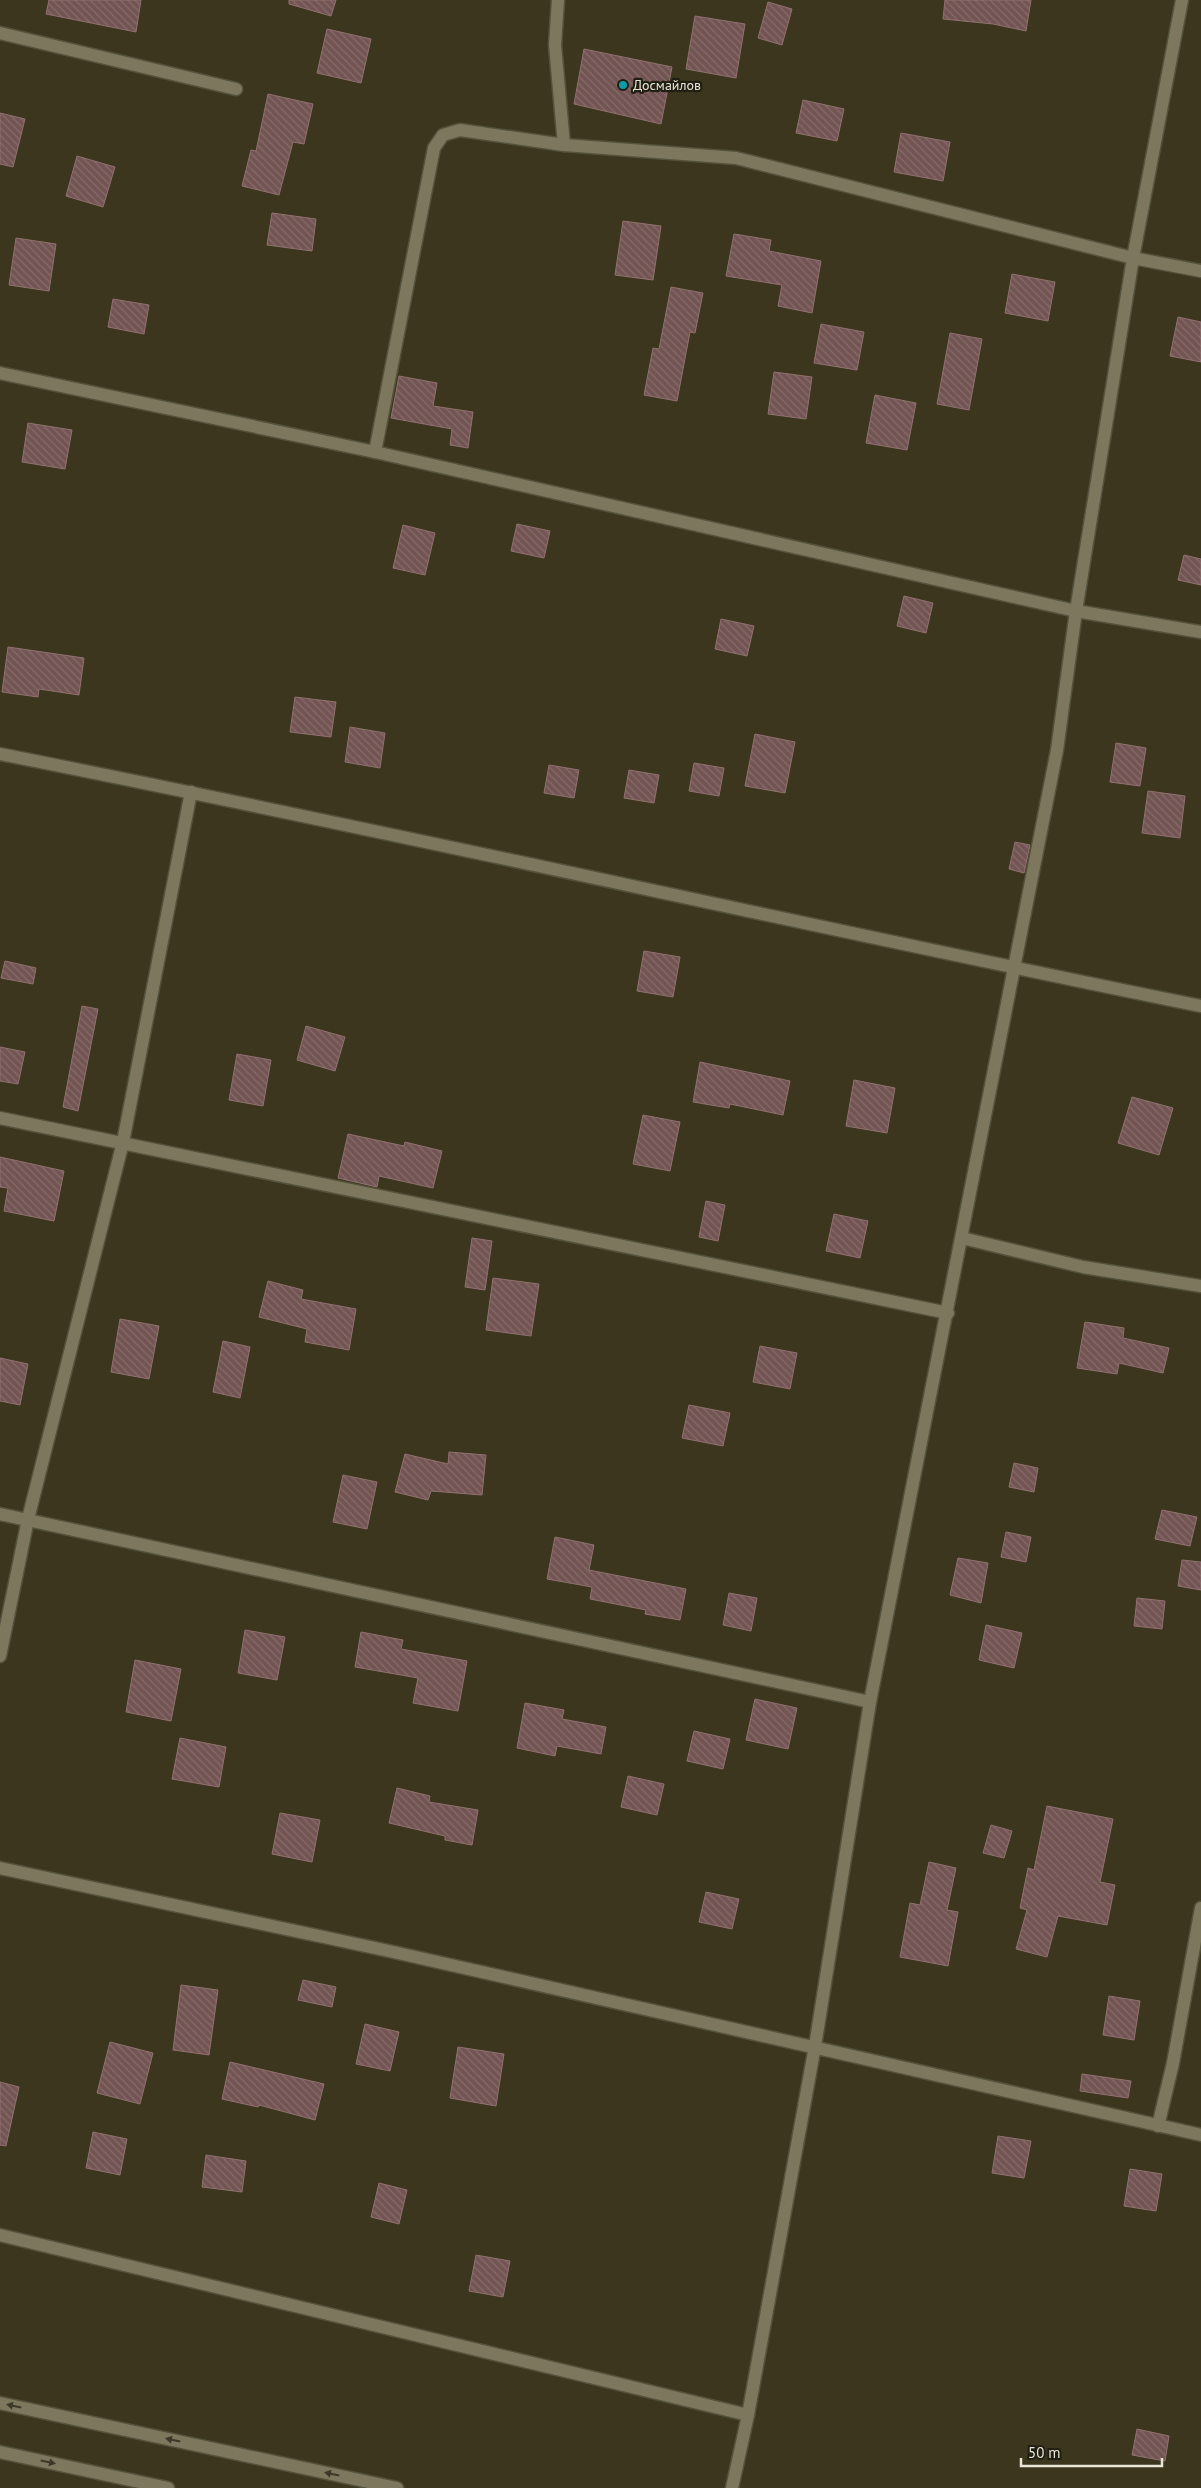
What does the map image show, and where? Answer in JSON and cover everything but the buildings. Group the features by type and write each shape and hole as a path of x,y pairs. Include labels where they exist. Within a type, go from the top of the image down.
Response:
{"street":[{"path":"558,0 555,45 564,145"},
{"path":"732,2488 748,2415 816,2046 870,1702 948,1313 1057,750 1076,612 1133,258 1182,0"},
{"path":"0,33 236,89"},
{"path":"375,452 434,148 443,134 460,130 564,145 736,158 1133,258 1201,271"},
{"path":"0,373 375,452 1076,612 1201,632"},
{"path":"0,754 191,792 1014,968 1201,1006"},
{"path":"0,1656 28,1519 123,1142 191,792"},
{"path":"0,1118 948,1313"},
{"path":"962,1238 1083,1267 1201,1286"},
{"path":"0,1514 870,1702"},
{"path":"0,1868 379,1949 816,2046 1201,2135"},
{"path":"1158,2126 1173,2063 1201,1908"},
{"path":"0,2235 748,2415"},
{"path":"0,2403 397,2488"},
{"path":"0,2452 168,2488"}],"place":[{"name":"Досмайлов","path":"623,85"}]}
